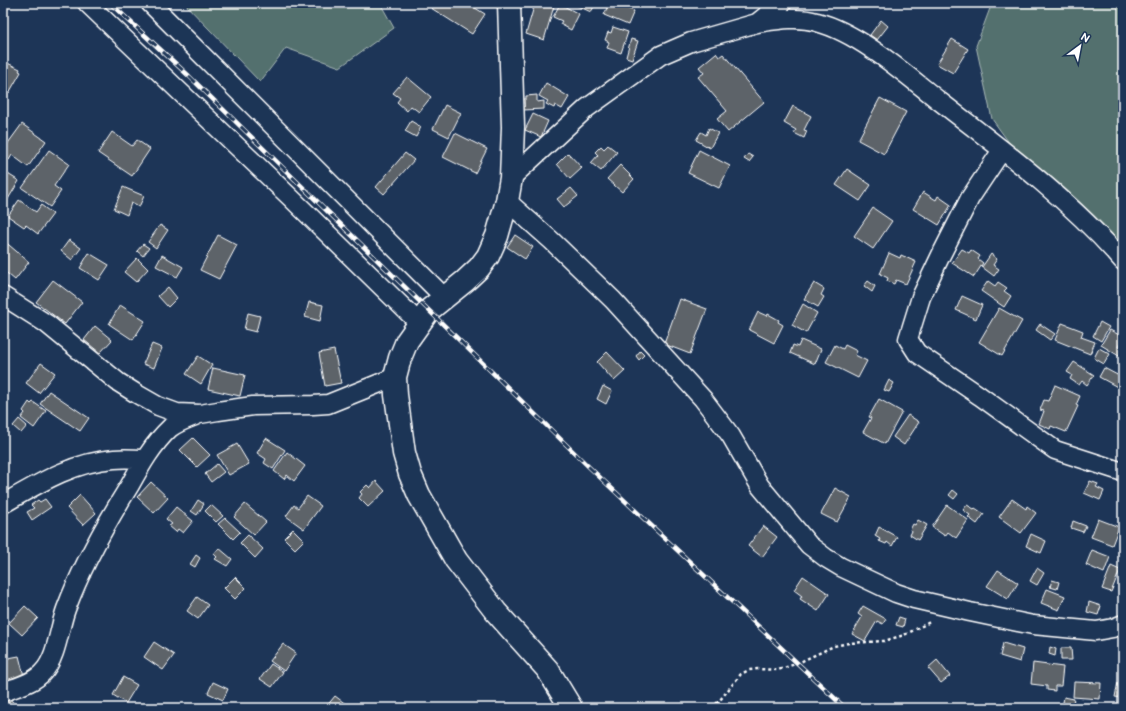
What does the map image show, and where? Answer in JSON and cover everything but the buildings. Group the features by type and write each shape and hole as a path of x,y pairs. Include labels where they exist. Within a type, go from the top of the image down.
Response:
{"street":[{"path":"87,3 419,323"},
{"path":"150,3 444,297"},
{"path":"509,3 514,128 511,178 507,201 488,256 479,268 466,280 429,310 407,341 400,358 396,377 396,395 404,453 410,474 419,495 456,560 496,612 548,670 571,708"},
{"path":"757,23 782,3"},
{"path":"511,178 587,108 660,55 690,42 757,23 784,18 817,22 854,38 886,60 1002,150 1051,189 1099,234 1123,261"},
{"path":"1002,150 970,198 941,254 921,297 908,339 917,353 980,396 1054,450 1123,472"},
{"path":"507,201 552,241 613,300 703,399 731,436 760,486 817,552 841,567 896,593 955,609 1033,625 1096,631 1113,628 1123,624"},
{"path":"3,296 47,324 118,382 136,394 158,406 177,413 200,414"},
{"path":"3,692 32,680 43,673 49,663 66,610 81,573 124,494 161,437 171,427 200,414 218,411 253,406 328,404 396,377"},
{"path":"3,504 67,470 90,463 114,459 146,459"}],"path":[{"path":"712,708 741,674 749,670 778,670 798,663 834,646 849,643 884,641 904,636 955,609"}],"green space":[{"path":"184,3 380,3 394,28 340,67 286,48 260,82"},
{"path":"992,3 1123,3 1123,252 1023,162 992,119 976,46"}],"railway":[{"path":"110,3 189,76 589,467 845,708"}]}
